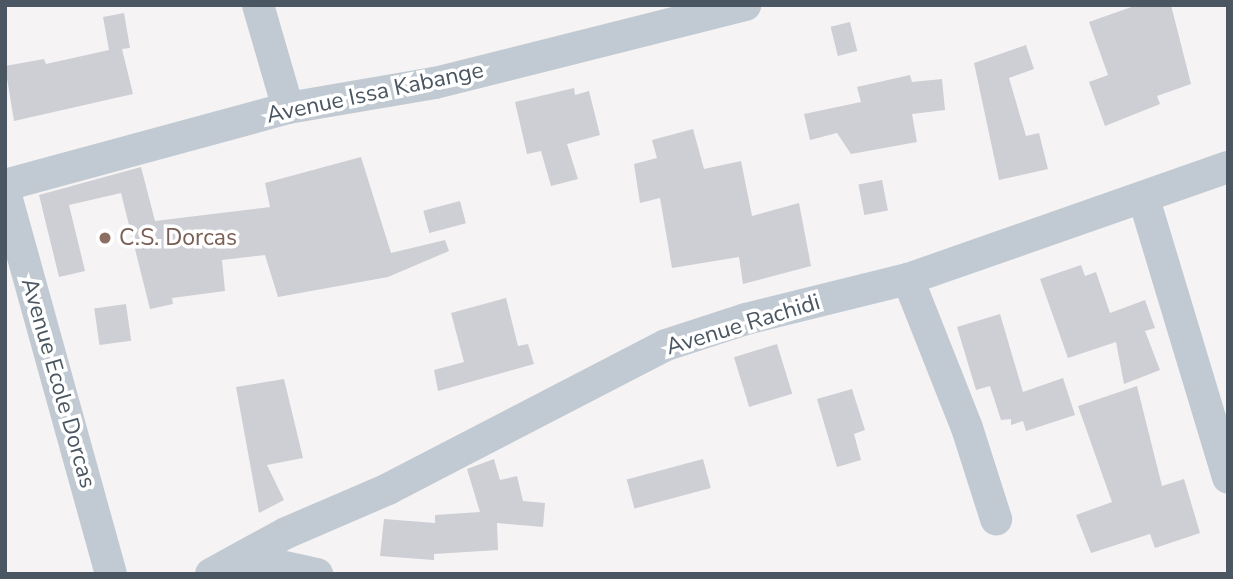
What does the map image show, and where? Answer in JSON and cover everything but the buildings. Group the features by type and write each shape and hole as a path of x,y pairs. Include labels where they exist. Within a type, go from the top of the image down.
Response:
{"street":[{"path":"258,5 288,108"},
{"name":"Avenue Issa Kabange","path":"5,185 288,108 435,83 644,17 746,5"},
{"name":"Avenue Rachidi","path":"211,574 286,533 388,489 666,345 747,319 908,279 1144,199 1228,167"},
{"name":"Avenue Ecole Dorcas","path":"5,192 111,574"},
{"path":"1144,199 1228,478"},
{"path":"908,279 967,428 996,520"},
{"path":"244,558 317,574"}],"place":[{"name":"C.S. Dorcas","path":"105,238"}]}
